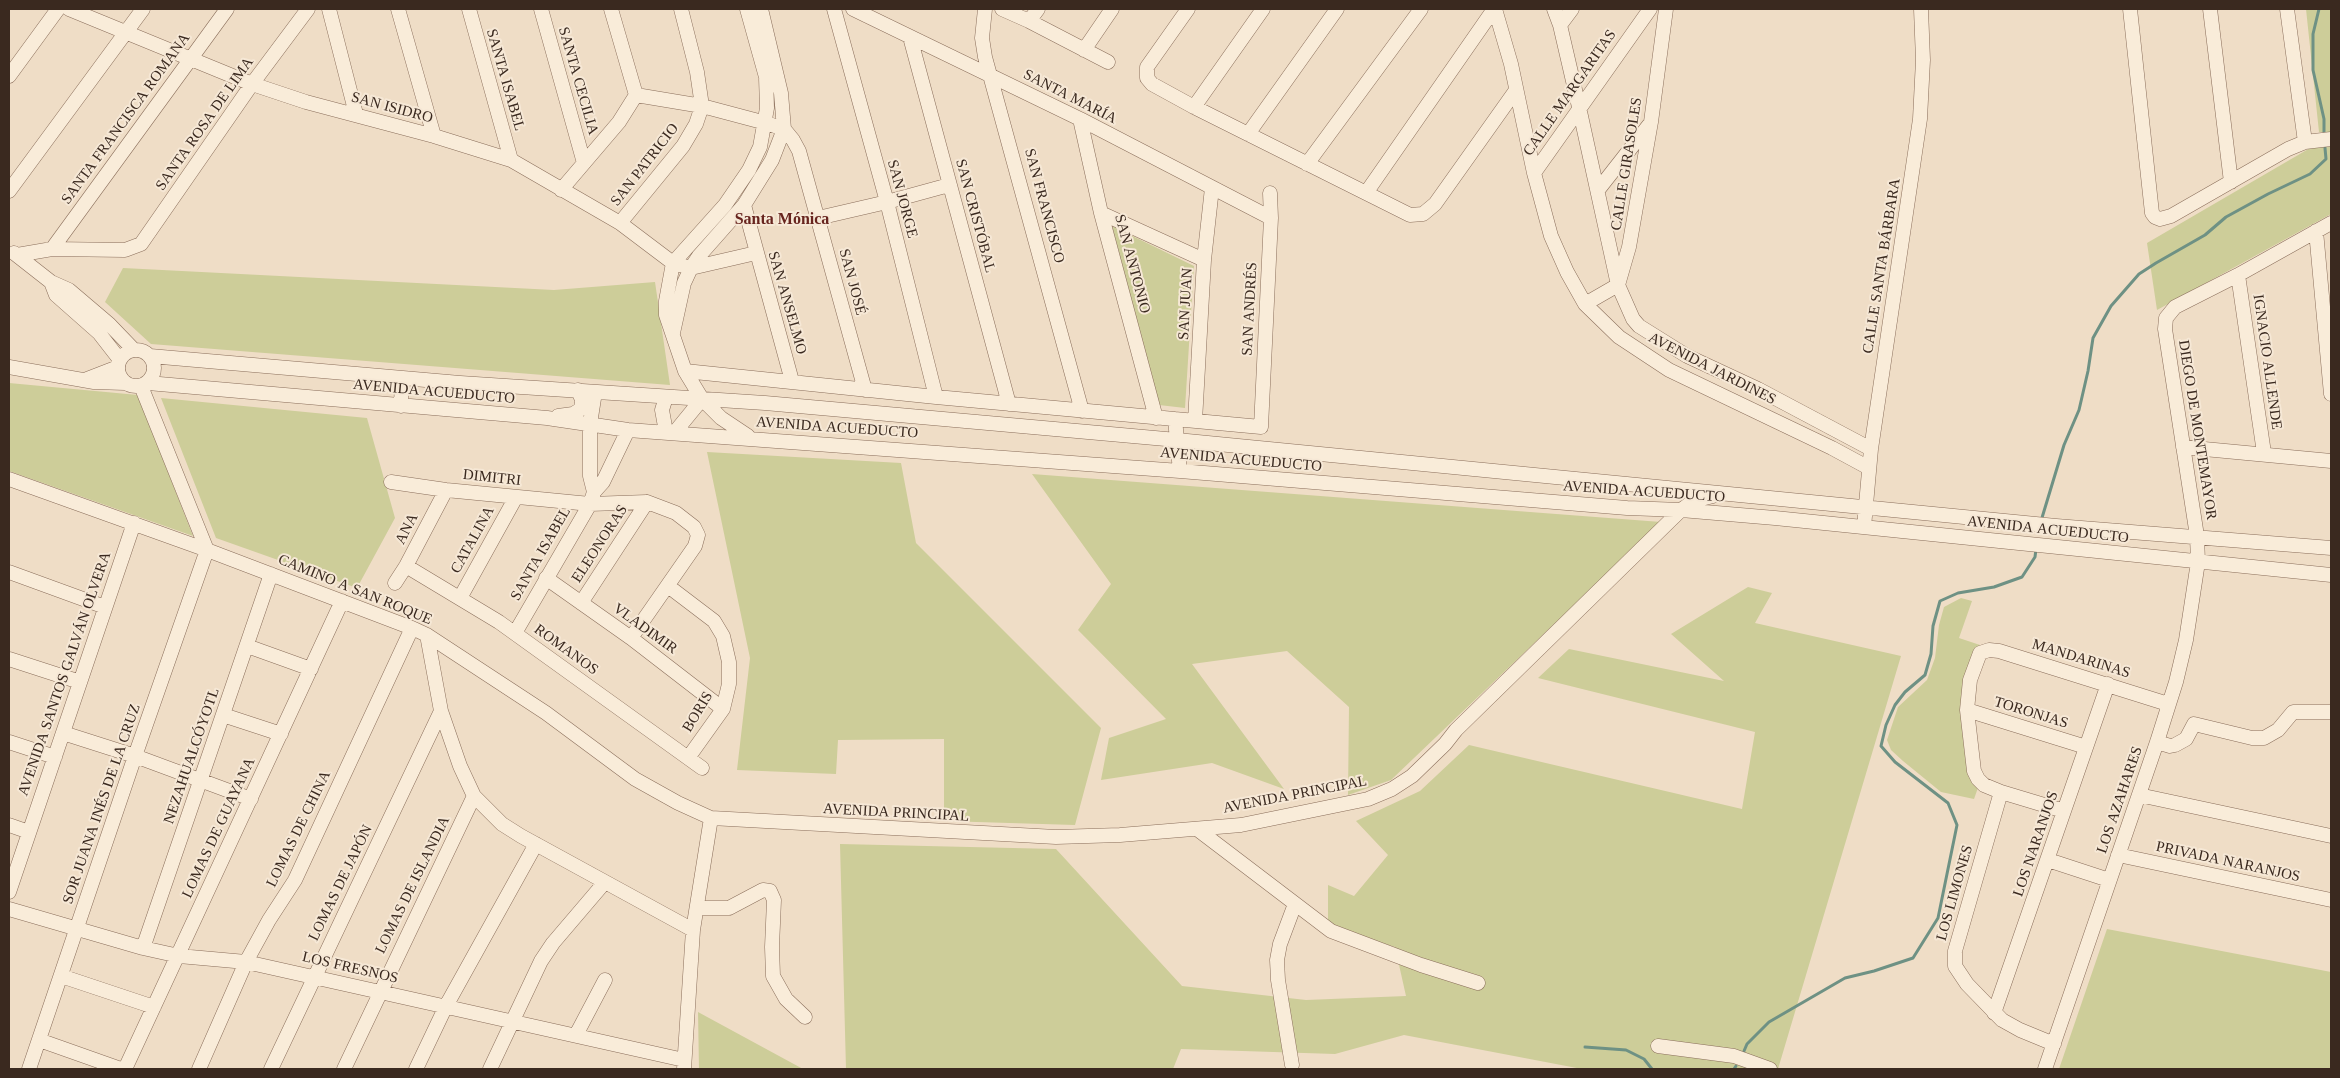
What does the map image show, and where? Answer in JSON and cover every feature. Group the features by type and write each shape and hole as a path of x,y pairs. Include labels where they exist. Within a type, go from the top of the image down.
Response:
{"street":[{"path":"9,76 58,9"},
{"name":"SAN ISIDRO","path":"69,9 126,34 252,84 306,102 434,136 511,160 620,224 673,263 691,268"},
{"path":"9,191 144,9"},
{"name":"SANTA FRANCISCA ROMANA","path":"52,249 227,9"},
{"name":"SANTA ROSA DE LIMA","path":"52,249 124,250 134,248 144,240 252,84 308,9"},
{"path":"329,9 356,114"},
{"path":"398,9 434,136"},
{"name":"SANTA ISABEL","path":"469,9 511,160"},
{"name":"SANTA CECILIA","path":"541,9 584,163"},
{"path":"561,190 620,122 636,95 611,9"},
{"name":"SAN PATRICIO","path":"620,224 683,146 696,124 702,106 701,92 681,9"},
{"path":"747,9 766,77 766,123 760,147 736,190 673,263 666,301 666,314 685,371 702,399 721,418 751,438"},
{"path":"673,334 684,284 691,268 699,256 744,205 772,160 784,129 781,93 761,9"},
{"name":"SAN JORGE","path":"834,9 887,202 936,397"},
{"name":"SANTA MARÍA","path":"853,9 1080,119 1271,218"},
{"name":"SAN FRANCISCO","path":"986,9 982,38 986,57 1082,411"},
{"path":"1002,9 1029,20 1108,62"},
{"path":"1029,20 1038,9"},
{"path":"1084,50 1112,9"},
{"path":"1188,9 1147,67 1147,78 1156,88 1410,215 1423,214 1429,210 1516,90"},
{"path":"1194,107 1263,9"},
{"path":"1248,134 1338,9"},
{"path":"1307,164 1421,9"},
{"path":"1366,193 1495,9"},
{"name":"AVENIDA JARDINES","path":"1495,9 1502,29 1534,173 1551,236 1567,272 1585,304 1619,337 1669,370 1832,448 1869,468"},
{"name":"AVENIDA JARDINES","path":"1554,9 1560,25 1618,285 1633,319 1639,326 1686,356 1758,389 1870,449"},
{"path":"1560,25 1572,9"},
{"name":"CALLE MARGARITAS","path":"1534,173 1650,9"},
{"name":"CALLE GIRASOLES","path":"1618,285 1629,247 1651,122 1666,9"},
{"name":"CALLE SANTA BÁRBARA","path":"1864,527 1870,449 1920,119 1923,60 1921,9"},
{"path":"2130,9 2152,212 2157,218 2171,216 2288,148 2305,142 2331,139"},
{"path":"2210,9 2231,182"},
{"path":"2287,9 2305,142"},
{"name":"SAN CRISTÓBAL","path":"910,37 1009,404"},
{"path":"636,95 702,106 784,129"},
{"name":"SAN ANTONIO","path":"1080,119 1101,213 1156,418"},
{"path":"1598,190 1651,122"},
{"name":"SAN JOSÉ","path":"784,129 799,151 865,390"},
{"path":"818,218 949,185"},
{"name":"SAN JUAN","path":"1195,421 1204,260 1212,188"},
{"name":"SAN ANDRÉS","path":"1195,421 1261,427 1271,218 1270,193"},
{"name":"SAN ANSELMO","path":"744,205 792,381"},
{"path":"1101,213 1204,260"},
{"path":"2238,275 2331,223"},
{"path":"2316,231 2331,394"},
{"path":"13,252 52,249"},
{"path":"13,252 51,282 69,290 109,324 134,350"},
{"path":"691,268 756,253"},
{"name":"DIEGO DE MONTEMAYOR","path":"2197,536 2165,329 2166,318 2175,307 2238,275"},
{"name":"IGNACIO ALLENDE","path":"2238,275 2264,454"},
{"path":"51,282 56,295 99,333 119,363 121,378 126,383"},
{"path":"1585,304 1618,285"},
{"path":"9,367 87,379 94,382 126,383 136,386 144,384 152,378 155,367 146,352 128,351 119,363 87,379"},
{"name":"AVENIDA ACUEDUCTO","path":"150,356 402,378 702,399 1176,440 2023,523 2331,548"},
{"path":"685,371 1195,421"},
{"path":"401,406 402,378"},
{"path":"144,384 207,550"},
{"name":"AVENIDA ACUEDUCTO","path":"144,384 547,418 628,430 1180,471 1626,508 1681,510 2331,575"},
{"path":"547,418 578,412 583,405 578,390"},
{"path":"592,498 590,424 595,392"},
{"path":"666,397 662,410 671,432 702,399"},
{"path":"1175,420 1180,471"},
{"name":"SANTA ISABEL","path":"514,633 603,482 628,430"},
{"path":"2183,447 2331,461"},
{"name":"CAMINO A SAN ROQUE","path":"9,480 207,550 427,635 546,713 635,779 678,804 712,818"},
{"name":"DIMITRI","path":"390,482 516,497 592,498 646,502"},
{"name":"ANA","path":"395,582 406,566 446,490"},
{"path":"1681,510 1693,501 1724,493"},
{"name":"CATALINA","path":"460,598 516,497"},
{"path":"632,638 696,546 698,535 694,527 676,513 646,502"},
{"name":"ELEONORAS","path":"581,603 646,502"},
{"name":"AVENIDA PRINCIPAL","path":"712,818 1056,837 1120,835 1241,825 1368,799 1392,789 1412,776 1440,749 1456,730 1681,510"},
{"name":"AVENIDA SANTOS GALVÁN OLVERA","path":"9,892 134,523"},
{"name":"LOS AZAHARES","path":"2045,1069 2176,682 2186,640 2198,562 2197,536"},
{"name":"SOR JUANA INÉS DE LA CRUZ","path":"29,1069 207,550"},
{"name":"ROMANOS","path":"406,566 514,633 702,768"},
{"path":"9,572 105,607"},
{"name":"NEZAHUALCÓYOTL","path":"143,948 271,574"},
{"name":"VLADIMIR","path":"546,578 632,638 723,709"},
{"name":"BORIS","path":"668,586 714,621 723,636 728,662 729,684 723,709 688,758"},
{"name":"LOMAS DE GUAYANA","path":"125,1069 342,601"},
{"name":"LOMAS DE CHINA","path":"199,1069 246,962 269,920 295,880 412,628"},
{"path":"427,635 442,711 460,766 474,796 502,824 694,930"},
{"path":"247,646 310,669"},
{"name":"MANDARINAS","path":"1967,710 1972,672 1976,658 1984,650 1999,650 2168,704"},
{"path":"9,659 80,682"},
{"name":"LOS NARANJOS","path":"1994,1013 2108,684"},
{"path":"1967,710 1974,770 1980,782 2001,792 2064,811"},
{"name":"TORONJAS","path":"1967,710 2086,747"},
{"name":"LOMAS DE JAPÓN","path":"271,1069 442,711"},
{"path":"2157,742 2170,746 2175,745 2186,738 2194,724 2252,738 2264,738 2278,730 2293,712 2331,712"},
{"path":"223,715 280,734"},
{"path":"62,733 135,756 251,799"},
{"path":"9,742 55,757"},
{"name":"LOS LIMONES","path":"2001,792 1954,959 1959,973 1994,1013 2010,1025 2054,1044"},
{"path":"2139,795 2331,836"},
{"name":"LOMAS DE ISLANDIA","path":"344,1069 474,796"},
{"path":"684,1065 694,930 712,818"},
{"path":"9,825 29,832"},
{"path":"1197,829 1331,932 1421,965 1478,983"},
{"path":"416,1069 446,1006 536,844"},
{"name":"PRIVADA NARANJOS","path":"2118,855 2331,900"},
{"path":"2048,860 2109,880"},
{"path":"490,1069 541,961 553,943 605,882"},
{"path":"697,908 729,908 763,890 770,891 774,900 772,947 774,976 786,998 805,1017"},
{"path":"1292,1065 1278,980 1278,960 1280,944 1295,904"},
{"name":"LOS FRESNOS","path":"9,909 143,948 179,956 246,962 576,1035 684,1065"},
{"path":"61,976 154,1007"},
{"path":"576,1035 605,980"},
{"path":"39,1040 121,1069"},
{"path":"1658,1046 1734,1056 1770,1069"}],"green space":[{"path":"2306,9 2331,9 2331,132 2319,132"},
{"path":"2317,144 2331,144 2331,214 2157,310 2147,243"},
{"path":"1112,226 1194,266 1185,408 1159,405"},
{"path":"123,268 554,290 655,282 670,385 151,344 105,302"},
{"path":"9,383 138,395 193,536 9,471"},
{"path":"161,398 367,418 395,518 357,588 216,538"},
{"path":"707,452 901,463 916,543 1101,728 1075,825 944,821 944,739 838,740 836,774 737,770 750,658"},
{"path":"1032,474 1661,522 1391,780 1348,795 1349,707 1287,651 1192,664 1284,789 1212,763 1101,780 1109,738 1166,719 1078,630 1111,584"},
{"path":"1748,587 1772,593 1755,623 1901,656 1778,1069 1582,1069 1404,1035 1335,1054 1181,1049 1173,1069 846,1069 840,844 1056,849 1182,986 1306,1000 1406,996 1395,947 1328,927 1328,885 1354,896 1388,855 1356,821 1420,791 1469,745 1742,809 1755,732 1538,678 1569,649 1724,681 1671,634"},
{"path":"1961,598 1972,601 1959,638 1980,645 1970,680 1980,782 1974,799 1941,792 1891,750 1887,740 1898,707 1927,680 1935,658 1939,625 1944,607"},
{"path":"2107,929 2331,972 2331,1069 2059,1069"},
{"path":"698,1012 803,1069 699,1069"}],"waterway":[{"path":"2319,9 2313,34 2313,70 2324,119 2324,132"},
{"path":"2041,521 2064,445 2079,410 2093,338 2111,306 2139,274 2205,235 2226,217 2310,174 2326,159 2325,148"},
{"path":"1744,1051 1747,1044 1769,1022 1845,978 1913,958 1938,918 1957,825 1948,803 1895,762 1881,746 1886,725 1895,705 1905,692 1925,675 1931,654 1933,626 1940,601 1958,593 1994,587 2022,577 2035,557 2036,549"},
{"path":"1585,1047 1626,1050 1644,1059 1652,1069"}],"district":[{"name":"Santa Mónica","path":"782,220"}]}
